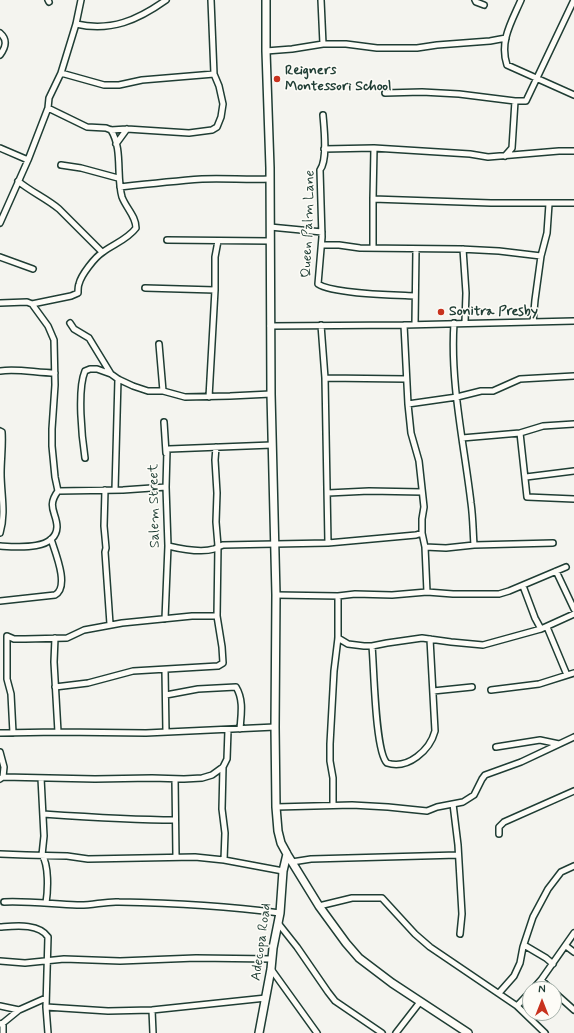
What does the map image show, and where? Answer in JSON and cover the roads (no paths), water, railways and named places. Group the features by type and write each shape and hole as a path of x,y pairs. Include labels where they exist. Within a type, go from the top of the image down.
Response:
{"street":[{"path":"0,220 28,160 48,108 49,98 61,72 76,24 81,0"},
{"path":"76,24 86,26 111,26 136,18 166,0"},
{"path":"48,108 87,127 106,128 111,130 127,129 189,133 212,130 217,126 221,117 223,104 219,86 214,74 211,0"},
{"path":"266,0 270,179 271,394 276,544 275,727 276,807 278,831 281,843 287,854 319,906 359,958 457,1030 468,1033"},
{"path":"322,0 323,44"},
{"path":"475,0 476,2 484,4"},
{"path":"521,0 510,22 506,38 505,59 507,65 574,95"},
{"path":"385,93 422,92 459,94 526,101 574,0"},
{"path":"0,32 4,36 6,44 0,55"},
{"path":"266,51 323,44 346,44 376,48 417,48 506,38"},
{"path":"61,72 104,85 119,85 142,80 214,74"},
{"path":"505,156 512,148 515,101"},
{"name":"Queen Palm Lane","path":"323,115 324,149 322,167 320,170 322,245 318,284 321,286 361,293 415,296"},
{"path":"116,144 127,129"},
{"path":"0,303 27,302 32,304 71,296 78,293 79,284 85,272 102,252 121,241 136,228 134,220 123,198 120,187 116,144 111,130"},
{"path":"0,148 28,160"},
{"path":"324,149 374,148 470,154 488,157 574,151"},
{"path":"373,248 374,148"},
{"path":"512,148 519,155"},
{"path":"61,165 81,168 118,178"},
{"path":"120,187 203,179 270,179"},
{"path":"18,181 55,206 102,252"},
{"path":"373,199 491,203 574,203"},
{"path":"533,322 541,256 547,233 549,204"},
{"path":"270,227 322,232"},
{"path":"167,240 270,241"},
{"path":"209,397 216,290 215,262 218,241"},
{"path":"322,245 416,250 463,249 499,251 541,256"},
{"path":"463,249 466,293 465,322"},
{"path":"415,324 416,250"},
{"path":"0,257 33,269"},
{"path":"145,288 216,290"},
{"path":"0,546 40,546 51,539 56,532 57,526 52,507 55,495 58,491 52,446 55,385 54,340 48,326 32,304"},
{"path":"270,326 404,325 465,322 574,321"},
{"path":"70,323 74,329 89,338 111,374 118,380 133,386 148,390 163,391 185,397 271,394"},
{"path":"454,323 453,359 462,438 472,505 474,545"},
{"path":"321,325 325,378 328,543"},
{"path":"404,325 406,379 411,432 419,461 424,507 422,533 426,547 427,592"},
{"path":"159,344 163,391"},
{"path":"85,458 81,427 84,374 85,371 90,369 97,369 111,374"},
{"path":"1,370 54,373"},
{"path":"408,404 457,397 481,391 493,391 520,379 574,376"},
{"path":"325,378 406,379"},
{"path":"115,490 118,380"},
{"path":"164,422 166,454"},
{"path":"462,438 520,433 543,426 574,424"},
{"path":"0,431 2,432 1,498 4,508 3,522 0,533"},
{"path":"520,433 527,497 574,499"},
{"name":"Salem Street","path":"165,619 168,546 166,488 167,450 272,445"},
{"path":"55,687 88,683 133,671 221,665 223,660 217,616 218,546 216,522 216,447"},
{"path":"526,477 574,471"},
{"path":"58,491 166,488"},
{"path":"105,490 104,526 110,624"},
{"path":"328,493 369,491 422,492"},
{"path":"168,546 190,550 213,549 218,546 233,544 328,543 416,535 422,533"},
{"path":"0,601 55,595 58,593 62,587 60,571 51,539"},
{"path":"426,547 446,548 474,545 553,543"},
{"path":"276,596 338,596 355,594 392,595 427,592 453,594 499,594 523,586 566,567"},
{"path":"556,571 574,609"},
{"path":"523,586 535,618 541,629"},
{"path":"333,805 333,778 330,761 330,744 334,671 338,638 338,596"},
{"path":"338,638 348,644 372,646 411,639 430,639 483,645 547,627 574,614"},
{"path":"13,733 11,694 7,679 7,636 14,639 67,638 84,630 110,624 147,620 217,616"},
{"path":"547,627 568,675"},
{"path":"55,638 54,662 58,732"},
{"path":"372,646 379,737 383,758 390,764 408,762 428,746 433,739 435,731 430,639"},
{"path":"165,670 166,732"},
{"path":"491,690 539,684 574,673"},
{"path":"433,691 472,686"},
{"path":"166,695 198,690 236,688 240,693 241,702 240,729"},
{"path":"0,733 166,732 275,727"},
{"path":"0,752 4,767 1,778 202,778 218,772 223,767 227,759 228,730"},
{"path":"276,807 333,805 388,807 427,811 463,802 474,795 485,775 521,762 574,737"},
{"path":"496,747 540,740 559,744"},
{"path":"223,767 222,809 225,833 224,860"},
{"path":"40,778 44,836 42,855 44,858 47,880 46,903"},
{"path":"174,779 176,856"},
{"path":"499,834 499,827 504,822 574,791"},
{"path":"453,804 462,914 460,934"},
{"path":"43,814 112,817 125,820 175,820"},
{"path":"0,854 67,856 88,859 137,859 176,856 195,857 224,860 283,872"},
{"name":"Adecopa Road","path":"259,1033 280,913 283,872 287,854"},
{"path":"292,862 311,859 458,855"},
{"path":"499,993 514,976 520,963 533,917 548,889 561,872 574,866"},
{"path":"319,906 352,898 382,898 415,934 430,947 518,1006 545,1033"},
{"path":"4,902 28,901 78,906 117,902 170,904 235,908 280,913"},
{"path":"278,923 335,1001 382,1033"},
{"path":"0,927 30,927 42,931 48,938 46,998 48,1033"},
{"path":"541,980 574,933"},
{"path":"524,945 553,964"},
{"path":"566,946 574,952"},
{"path":"0,960 26,963 64,959 120,961 188,958 272,959"},
{"path":"271,970 317,1033"},
{"path":"3,1033 2,1023 19,1010 46,998"},
{"path":"46,1007 108,1011 152,1010 266,998"},
{"path":"562,999 574,1010"},
{"path":"518,1006 522,1001"},
{"path":"396,1033 420,1002"},
{"path":"0,1006 19,1010"},
{"path":"152,1010 153,1033"}],"place":[{"name":"Reigners Montessori School","path":"277,79"},
{"name":"Sonitra Presby","path":"441,312"}]}
